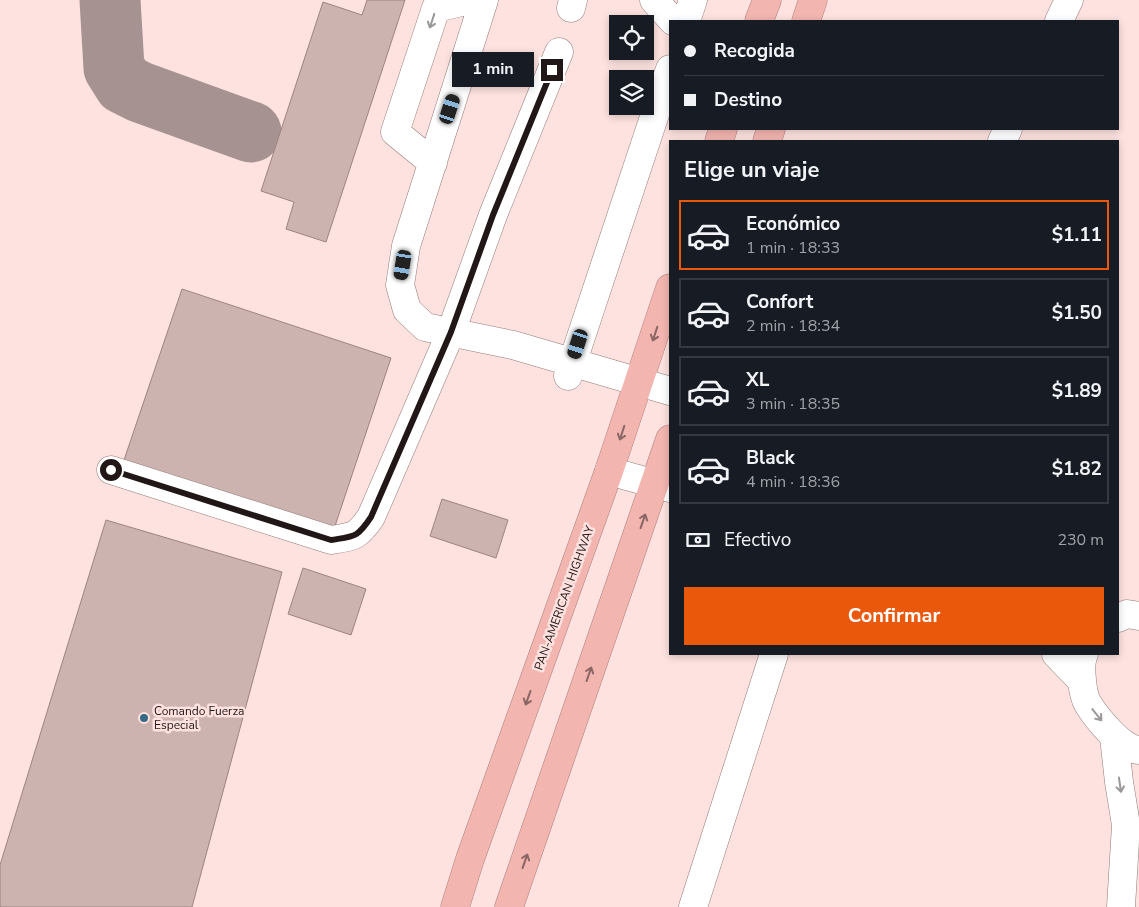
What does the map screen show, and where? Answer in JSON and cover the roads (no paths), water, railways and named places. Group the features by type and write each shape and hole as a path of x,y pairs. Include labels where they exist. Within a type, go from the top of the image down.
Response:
{"highway":[{"path":"760,20 767,0"},
{"path":"806,20 813,0"},
{"name":"PAN-AMERICAN HIGHWAY","path":"455,907 470,859 609,471 669,291"},
{"path":"509,907 663,486 669,446"}],"street":[{"path":"433,163 395,132 436,8 470,0"},
{"path":"484,0 406,246 400,284 407,310 425,327 451,332 509,357 570,369 636,389 669,407"},
{"path":"654,0 672,20"},
{"path":"686,20 692,0"},
{"path":"1060,20 1070,0"},
{"path":"111,470 331,540 360,533 371,517 451,332 493,215 559,52"},
{"path":"570,369 669,71"},
{"path":"636,389 669,390"},
{"path":"609,471 663,486"},
{"path":"693,907 774,655"},
{"path":"1057,655 1082,681"},
{"path":"1084,655 1081,660 1082,681 1087,702 1114,737 1134,750 1139,750"},
{"path":"1114,737 1126,825 1121,907"},
{"path":"445,907 470,859"},
{"path":"1137,907 1139,902"}],"place":[{"name":"Comando Fuerza Especial","path":"144,718"}]}
